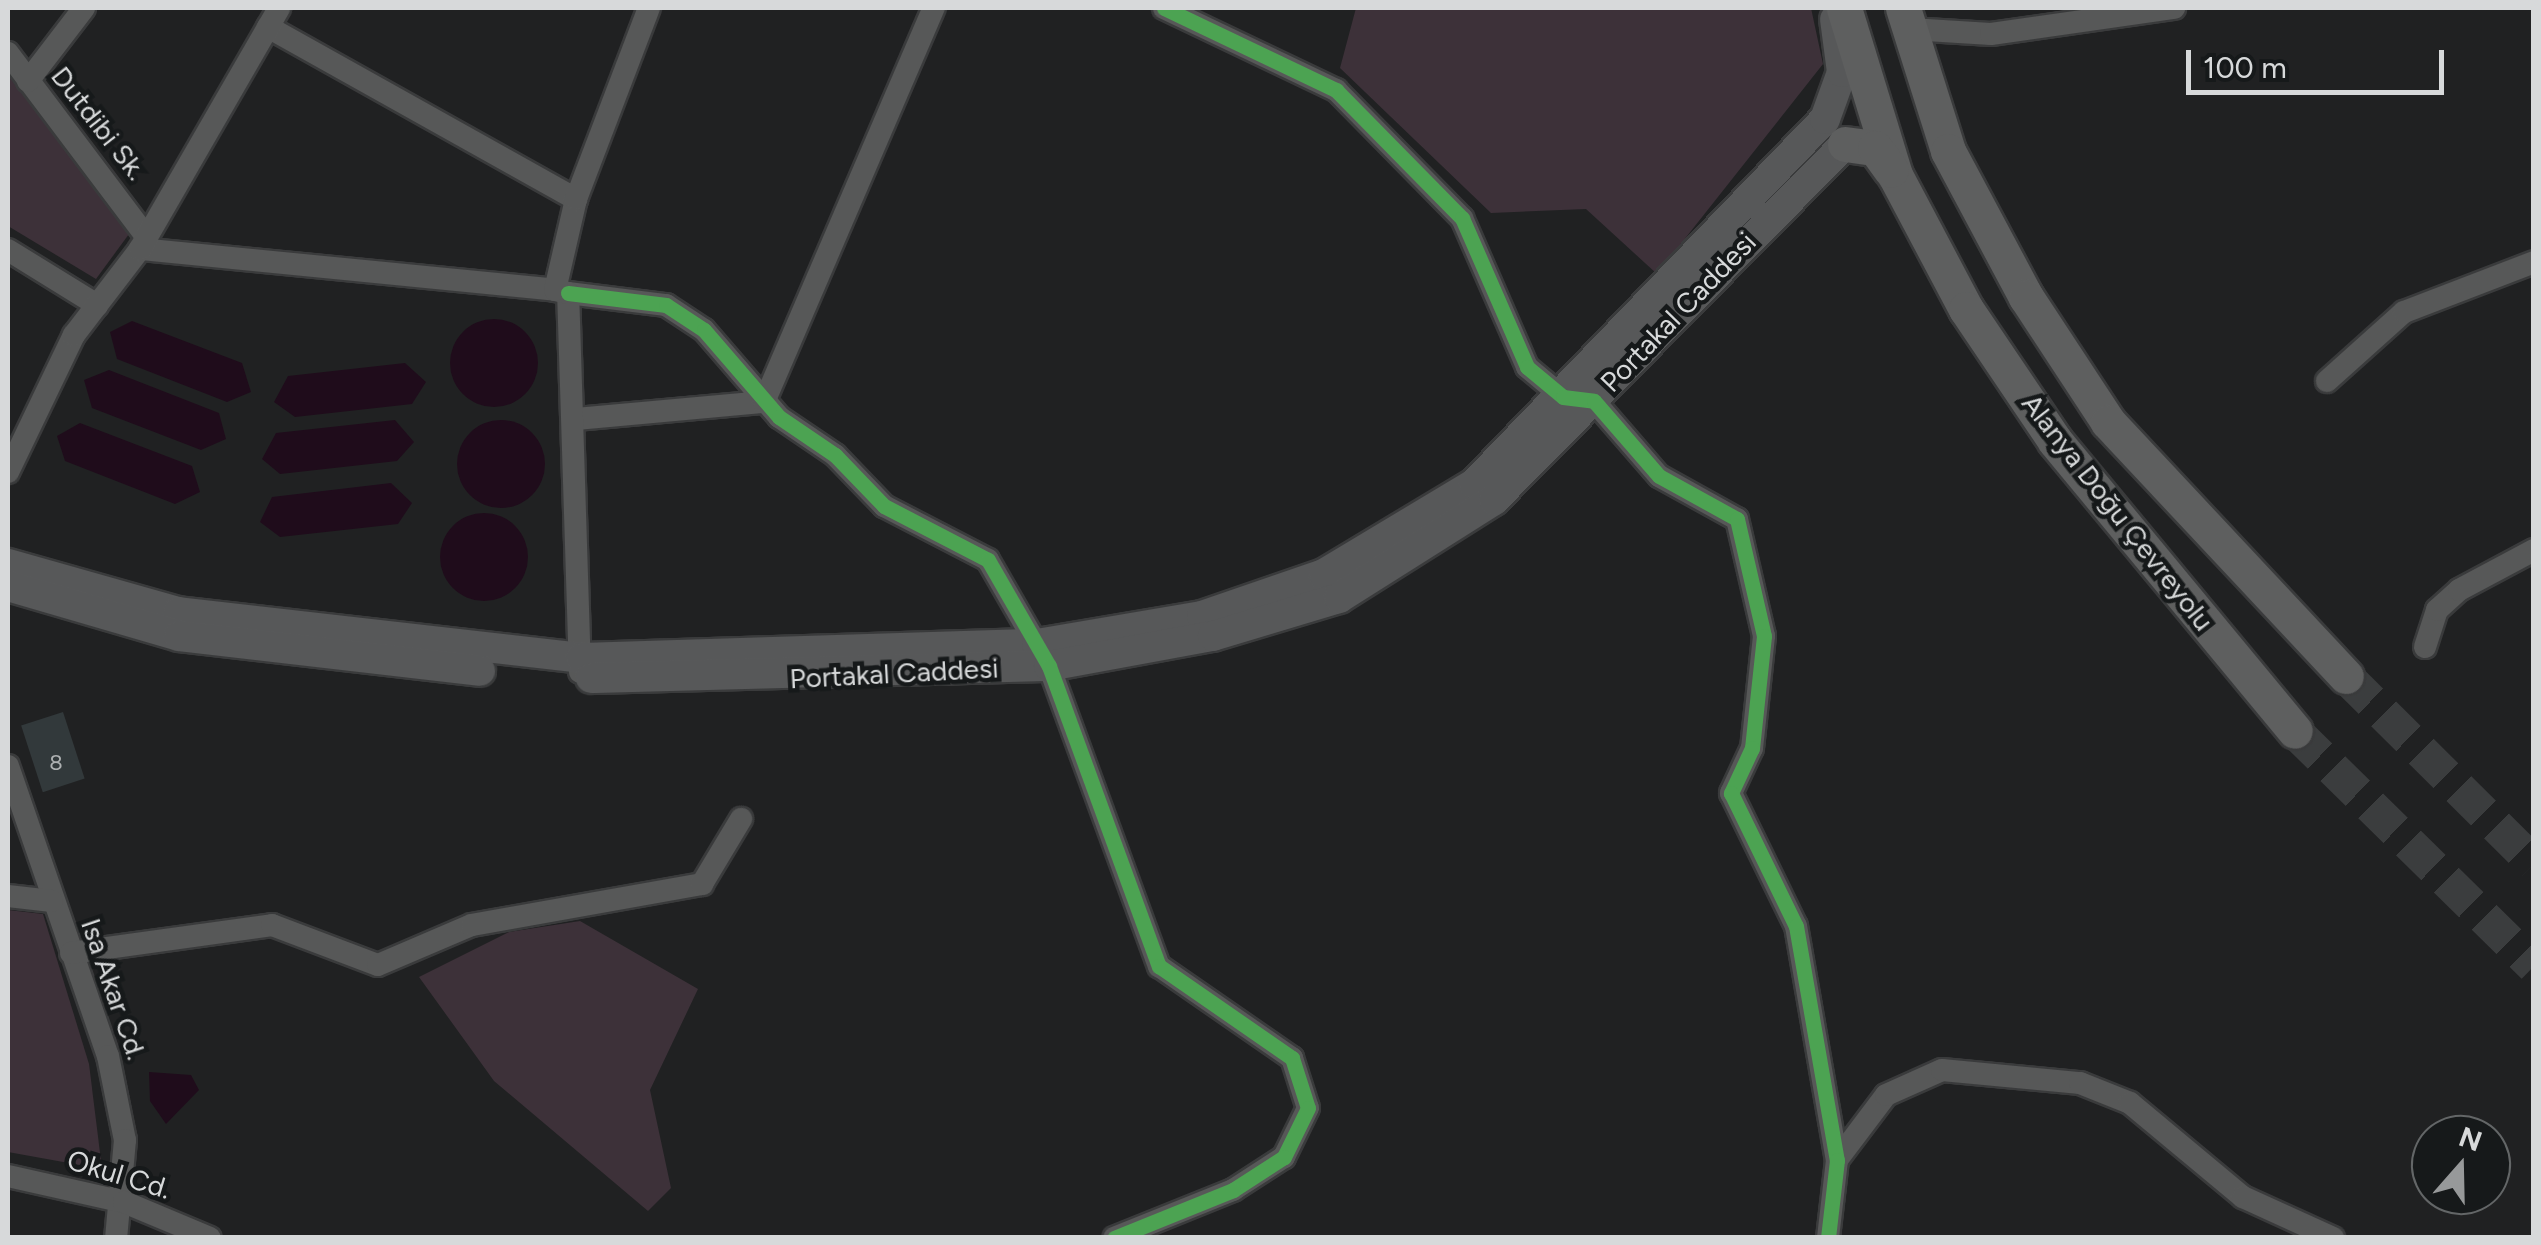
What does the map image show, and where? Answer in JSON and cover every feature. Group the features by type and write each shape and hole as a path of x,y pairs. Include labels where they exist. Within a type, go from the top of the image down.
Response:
{"highway":[{"name":"Alanya Doğu Çevreyolu","path":"1844,8 1894,175 1966,309 2055,441 2295,731"},
{"name":"Alanya Doğu Çevreyolu","path":"1906,18 1948,152 2026,297 2108,422 2346,676"},
{"path":"1835,132 1875,148 1894,175"}],"main road":[{"path":"1833,8 1842,72 1835,132"},
{"name":"Portakal Caddesi","path":"1043,655 1202,616 1324,574 1474,484 1835,132"},
{"name":"Portakal Caddesi","path":"8,586 179,636 580,668 1043,655 1213,636 1339,598 1494,500 1594,401 1835,132"},
{"name":"Portakal Caddesi","path":"8,564 178,612 580,668"}],"street":[{"path":"28,81 84,8"},
{"path":"580,668 576,419 561,291 576,199 649,8"},
{"path":"764,402 934,8"},
{"path":"1164,8 1336,90 1462,218 1527,367 1563,397 1594,401 1659,476 1737,519 1764,636 1752,748 1730,793 1796,926 1836,1160 1828,1238"},
{"path":"1906,18 1991,34 2174,8"},
{"path":"8,472 97,305 141,240 274,17 576,199"},
{"name":"Dutdibi Sk.","path":"8,53 141,240"},
{"path":"141,240 666,305 704,330 764,402 884,506 988,560 1043,655 1159,966 1292,1058 1308,1108 1284,1157 1233,1190 1114,1238"},
{"path":"8,250 97,305"},
{"path":"2328,380 2404,312 2534,262"},
{"path":"576,419 764,402"},
{"path":"2425,647 2437,610 2459,590 2534,550"},
{"name":"Isa Akar Cd.","path":"8,766 108,1056 125,1140 124,1202 116,1238"},
{"path":"71,953 272,925 378,965 472,925 702,884 741,820"},
{"path":"8,896 52,901"},
{"path":"1836,1160 1886,1094 1942,1070 2080,1083 2130,1103 2244,1197 2333,1238"},
{"name":"Okul Cd.","path":"8,1176 124,1202 210,1238"}],"shaded area":[{"path":"1356,8 1811,8 1823,64 1657,274 1586,209 1491,213 1340,68"},
{"path":"8,75 129,234 96,279 8,226"},
{"path":"494,319 525,332 538,363 525,394 494,407 463,394 450,363 463,332"},
{"path":"132,321 242,363 251,392 227,402 117,359 110,332"},
{"path":"405,363 426,382 412,404 295,417 274,402 288,376"},
{"path":"109,370 219,413 226,439 201,450 92,408 84,380"},
{"path":"395,420 414,442 397,461 280,474 262,459 276,433"},
{"path":"501,420 532,433 545,464 532,495 501,508 470,495 457,464 470,433"},
{"path":"80,423 192,466 200,492 175,504 65,461 57,436"},
{"path":"391,483 412,503 398,524 280,537 260,522 272,497"},
{"path":"484,513 515,526 528,557 515,588 484,601 453,588 440,557 453,526"},
{"path":"8,910 43,914 89,1064 102,1169 8,1152"},
{"path":"580,921 698,989 650,1090 671,1188 648,1211 494,1081 419,977 509,932"},
{"path":"149,1072 191,1075 199,1090 166,1124 150,1101"}],"building":[{"path":"63,712 85,779 43,792 21,726"}],"tunnel":[{"path":"2346,676 2534,863"},
{"path":"2295,731 2534,966"}],"cycle path":[{"path":"1164,8 1336,90 1462,218 1527,367 1563,397 1594,401 1659,476 1737,519 1764,636 1752,748 1731,793 1796,926 1837,1160 1828,1238"},
{"path":"568,293 666,305 704,330 779,417 835,455 884,506 988,560 1049,666 1159,966 1292,1058 1308,1108 1284,1157 1233,1190 1114,1238"}]}
